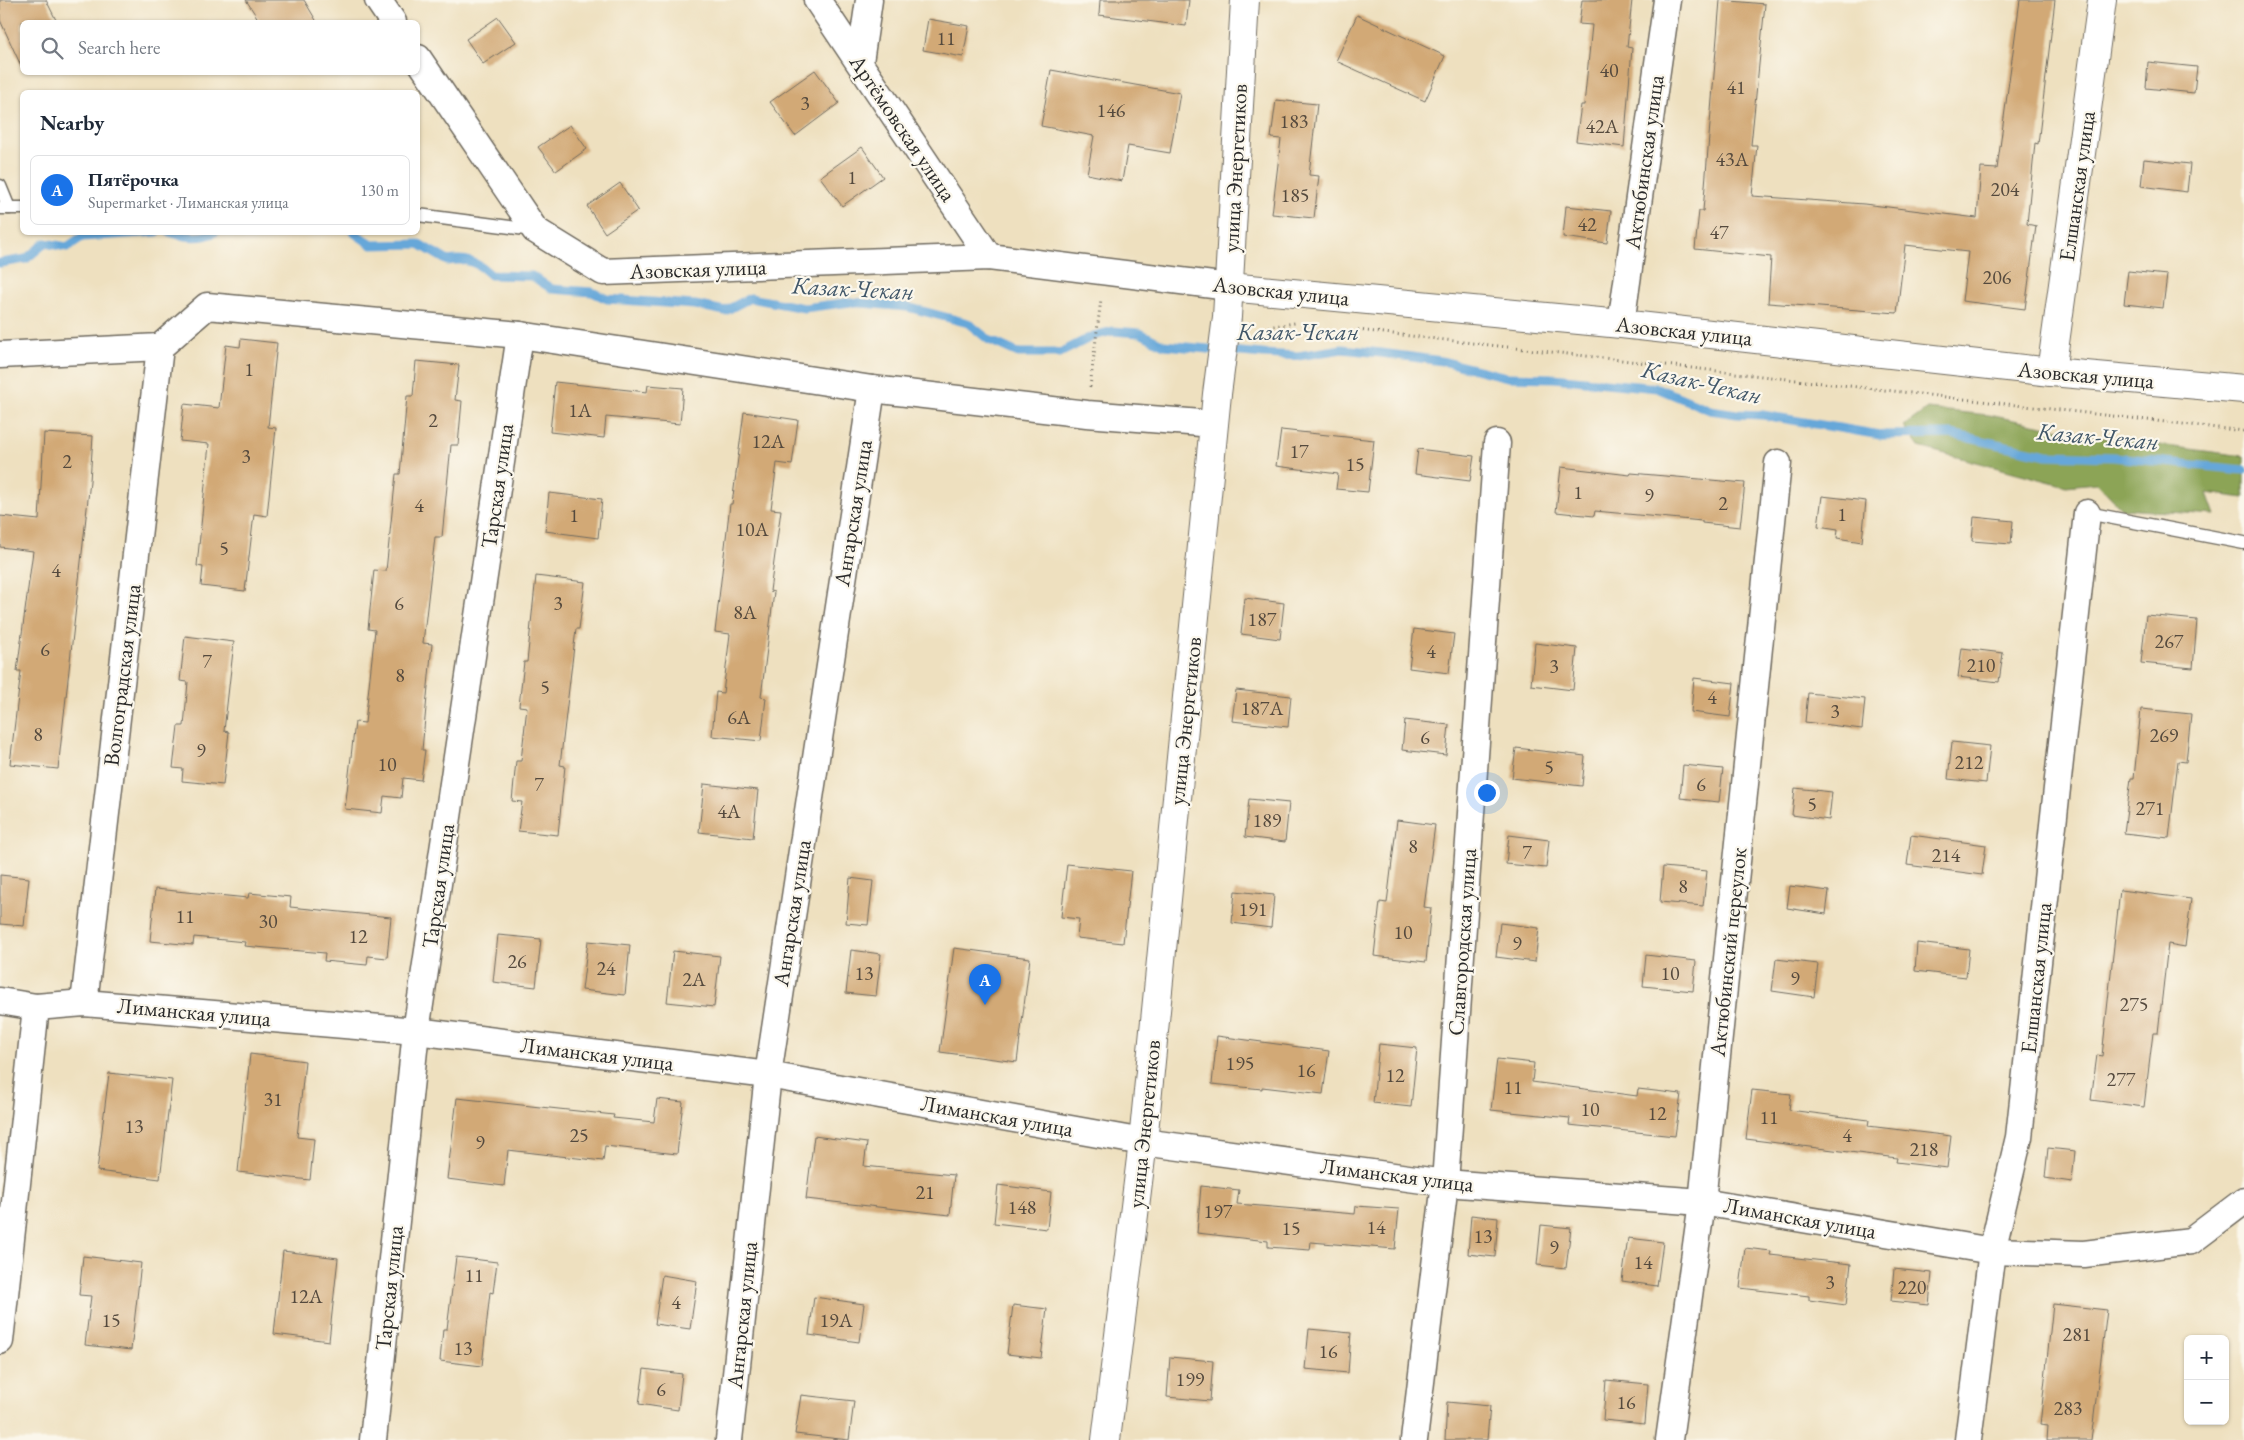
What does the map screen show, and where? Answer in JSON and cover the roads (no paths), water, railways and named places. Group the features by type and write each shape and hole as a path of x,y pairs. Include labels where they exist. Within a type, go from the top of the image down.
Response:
{"main road":[{"name":"улица Энергетиков","path":"1106,1440 1143,1142 1217,394 1227,317 1245,0"},
{"name":"Елшанская улица","path":"2051,372 2102,0"},
{"name":"Азовская улица","path":"1229,287 1621,324 2051,372 2244,389"}],"street":[{"path":"378,0 392,20"},
{"name":"Артёмовская улица","path":"817,0 989,257"},
{"path":"860,62 869,0"},
{"name":"Актюбинская улица","path":"1621,324 1667,0"},
{"name":"Азовская улица","path":"420,61 536,230 604,272 989,257 1229,287"},
{"path":"0,355 160,347 207,306 520,335 872,389 1087,414 1214,424"},
{"name":"Тарская улица","path":"373,1440 416,1031 520,335"},
{"name":"Волгоградская улица","path":"84,1003 160,347"},
{"name":"Ангарская улица","path":"729,1440 768,1075 872,389"},
{"name":"Славгородская улица","path":"1414,1440 1445,1183 1497,443"},
{"name":"Актюбинский переулок","path":"1669,1440 1702,1202 1778,463"},
{"name":"Елшанская улица","path":"1968,1440 1992,1251 2019,1137 2086,512"},
{"name":"Лиманская улица","path":"0,1002 36,1007 84,1003 416,1031 768,1075 1143,1142 1445,1183 1702,1202 1992,1251 2084,1254 2191,1241 2244,1201"},
{"path":"0,1341 36,1007"}],"lane":[{"path":"0,186 5,208 20,208"},
{"path":"420,215 536,230"},
{"path":"2086,512 2244,542"}],"waterway":[{"name":"Казак-Чекан","path":"0,263 26,259 45,243 67,247 82,237 112,235"},
{"name":"Казак-Чекан","path":"181,235 192,237 210,235"},
{"name":"Казак-Чекан","path":"357,235 372,245 419,244 448,261 461,260 476,264 491,275 532,276 552,289 592,292 607,299 695,305 725,311 750,298 804,308 851,302 907,307 968,323 989,340 1018,353 1060,353 1093,336 1113,331 1140,333 1164,345 1263,354 1298,356 1342,349 1442,361 1507,377 1553,378 1657,388 1710,410 1763,415 1880,435 1951,434 2047,455 2114,457 2244,470"}],"place":[{"name":"Пятёрочка","path":"985,1005"}]}
